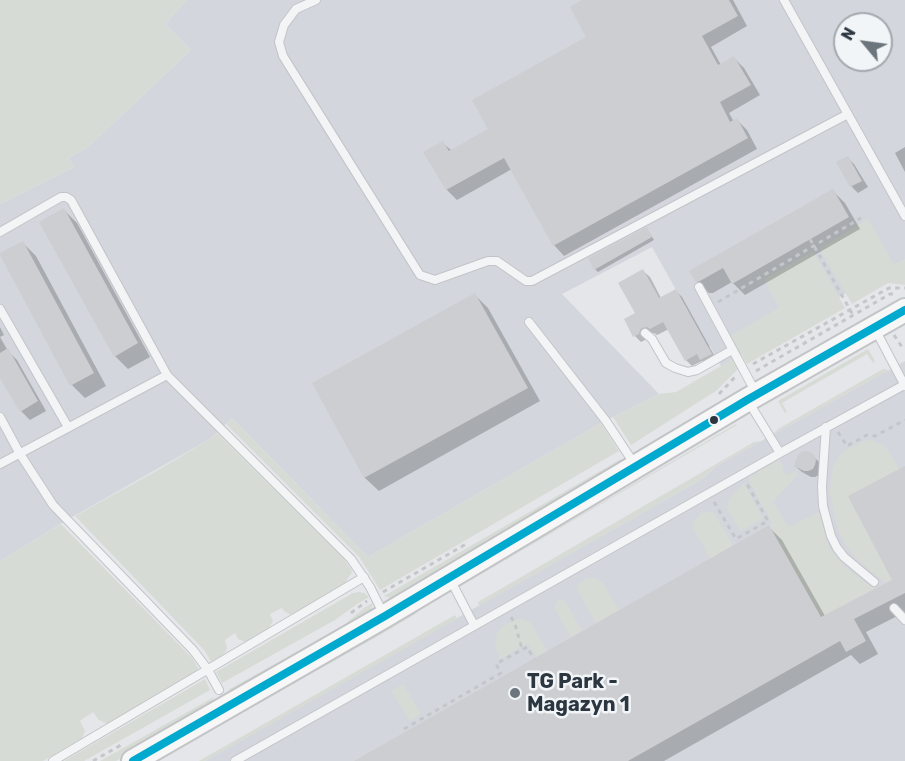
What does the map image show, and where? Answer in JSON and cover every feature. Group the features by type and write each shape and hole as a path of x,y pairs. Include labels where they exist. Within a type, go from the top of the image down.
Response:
{"street":[{"path":"128,753 380,606 449,577 752,397 884,330 905,310"}],"lane":[{"path":"316,0 296,9 284,25 279,42 283,56 420,275 435,280 489,261 497,261 526,281 532,281 848,114"},
{"path":"784,0 905,216"},
{"path":"0,232 56,199 66,197 71,200 167,375 351,559 380,606"},
{"path":"699,287 743,369 752,397 780,453"},
{"path":"0,309 69,427"},
{"path":"529,322 606,421 635,466"},
{"path":"236,761 742,474 905,385 884,330"},
{"path":"645,333 652,339 666,363 688,372 697,370 732,350"},
{"path":"0,464 167,375"},
{"path":"0,417 52,505 193,650 219,690"},
{"path":"826,427 822,486 823,506 829,528 837,548 844,557 874,582"},
{"path":"53,761 364,577"},
{"path":"449,577 474,625"},
{"path":"894,608 905,620"}],"path":[{"path":"709,307 861,218"},
{"path":"810,239 853,315"},
{"path":"716,396 743,369 889,288 905,288"},
{"path":"884,330 904,350"},
{"path":"709,493 736,539 768,521 742,474"},
{"path":"349,615 380,606 466,544"},
{"path":"404,729 501,673 496,664 527,647 534,659"},
{"path":"93,761 128,753"}],"shaded area":[{"path":"0,0 187,0 165,24 191,50 88,147 69,158 74,167 0,204"},
{"path":"187,0 905,0 905,259 721,366 652,247 562,294 659,394 601,423 368,557 232,418 210,439 0,561 0,204 74,167 69,158 88,147 191,50 165,24"},
{"path":"868,219 894,265 905,259 905,285 888,283 852,304 819,248"},
{"path":"813,251 845,308 747,364 730,336 779,308 764,279"},
{"path":"868,349 875,361 873,363 867,354 782,403 787,412 785,413 778,401"},
{"path":"733,359 738,369 716,391 631,445 613,417 659,394 676,392"},
{"path":"905,361 905,761 205,761 702,479 718,465"},
{"path":"883,369 889,370 772,435 778,429"},
{"path":"232,418 368,557 601,423 619,451 380,590 360,558 226,424"},
{"path":"737,425 471,580 471,579"},
{"path":"217,433 343,558 352,572 345,583 291,615 282,608 270,614 273,621 269,628 245,642 238,639 235,633 225,640 227,647 223,655 211,662 205,651 75,516 158,470"},
{"path":"871,440 887,449 899,469 848,497 892,579 886,583 854,556 846,545 838,529 830,494 834,465 840,455 849,448"},
{"path":"761,441 718,465 702,479 479,606 478,602 754,442"},
{"path":"621,459 619,464 394,599 384,596"},
{"path":"779,460 786,475 794,471 798,475 773,501 788,527 819,512 830,549 845,567 874,589 821,617 769,525 772,523 748,479"},
{"path":"744,483 763,519 740,531 728,510 728,504 730,498"},
{"path":"712,512 733,545 710,559 693,523 701,513"},
{"path":"61,524 193,659 199,670 107,724 99,720 93,712 80,721 85,731 82,738 43,761 0,761 0,561"},
{"path":"588,578 595,578 603,583 619,610 596,623 577,589 579,583"},
{"path":"359,592 369,597 335,620 222,683 216,672 353,593"},
{"path":"558,599 565,601 582,631 571,637 555,609"},
{"path":"373,603 370,614 234,691 228,690 343,626"},
{"path":"416,611 417,613 380,635 216,726"},
{"path":"455,615 457,619 205,761 199,761"},
{"path":"524,619 532,624 547,651 537,657 528,643 500,659 495,645 497,633 513,620"},
{"path":"205,679 210,690 84,761 64,761"},
{"path":"402,685 421,714 410,721 392,692"},
{"path":"214,697 206,710 116,761 100,761"}],"building":[{"path":"582,0 729,0 738,16 702,36 718,65 734,56 751,85 720,102 730,122 737,118 748,138 553,246 504,158 446,190 423,152 443,141 449,151 488,129 472,100 586,37 570,7"},
{"path":"848,156 862,181 850,187 836,162"},
{"path":"833,189 849,217 732,284 723,268 696,282 689,271"},
{"path":"64,208 138,343 114,357 39,222"},
{"path":"647,227 652,237 594,270 588,258"},
{"path":"23,241 94,373 70,386 0,255"},
{"path":"643,269 659,298 676,289 712,354 700,360 697,354 685,361 663,322 650,329 642,328 639,334 633,337 624,319 635,313 618,283"},
{"path":"475,293 528,388 364,478 312,383"},
{"path":"8,348 38,401 20,412 0,378 0,353"},
{"path":"806,451 811,452 816,460 813,469 804,471 794,466 798,455"},
{"path":"905,466 905,593 854,619 866,641 846,652 840,641 628,761 354,761 769,525 821,617 892,580 848,496"}],"transit line":[{"path":"133,761 385,616 747,400 905,310"}],"place":[{"name":"TG Park - Magazyn 1","path":"515,693"}]}
